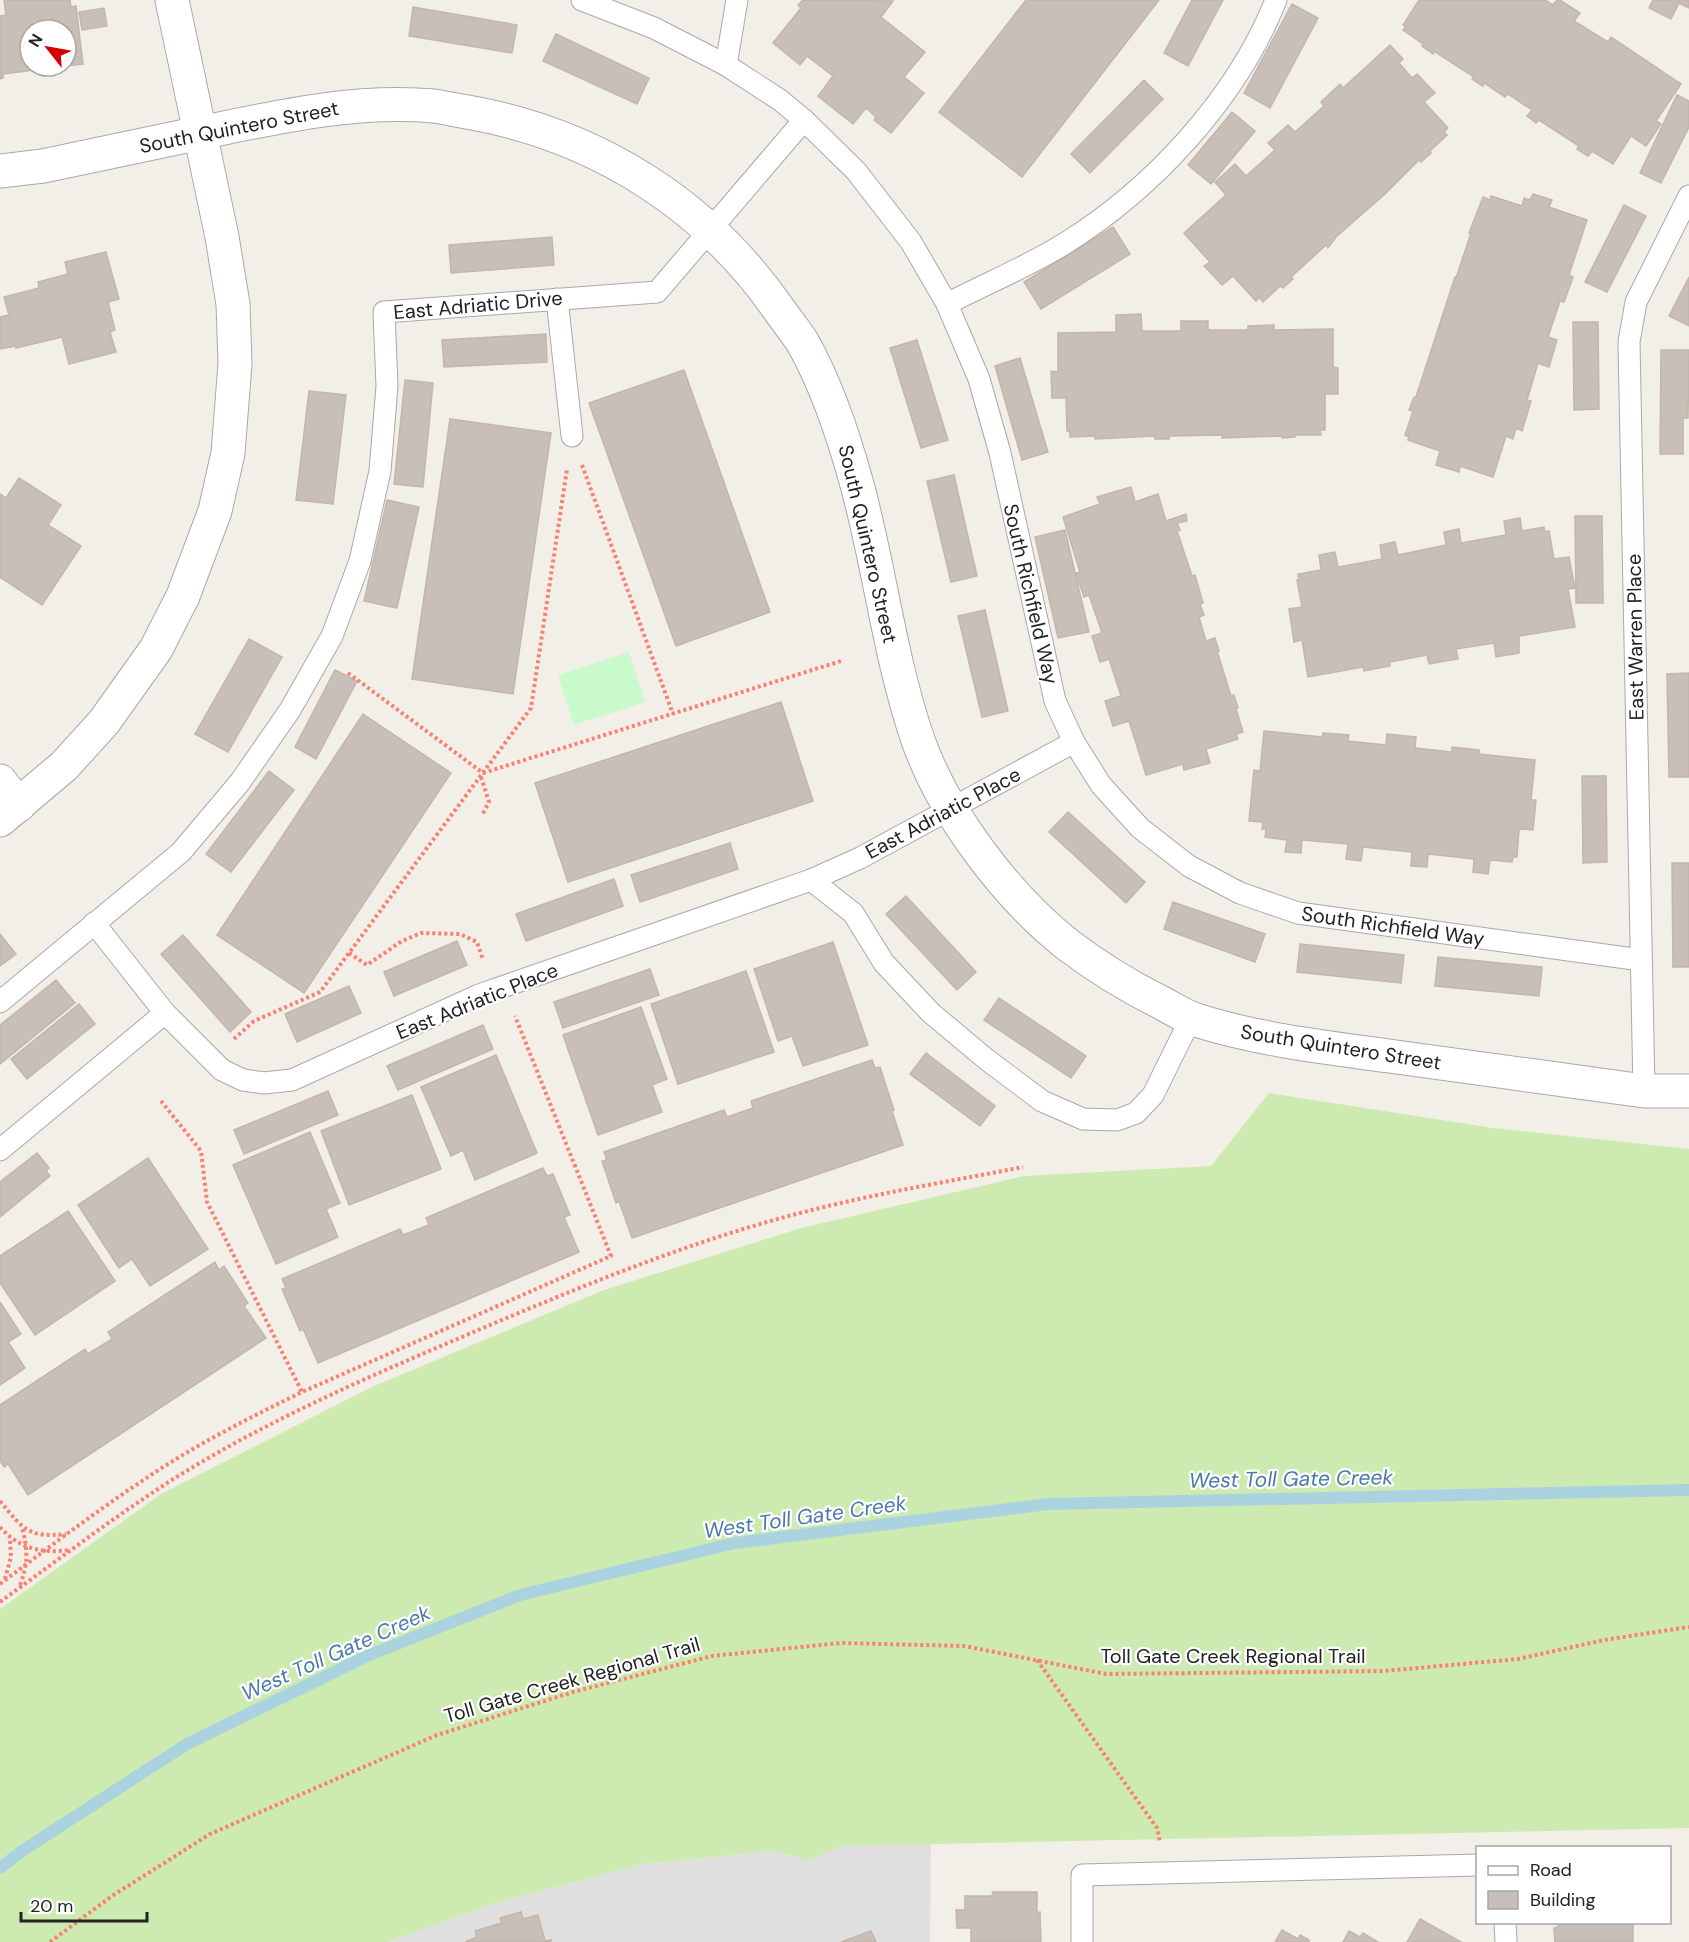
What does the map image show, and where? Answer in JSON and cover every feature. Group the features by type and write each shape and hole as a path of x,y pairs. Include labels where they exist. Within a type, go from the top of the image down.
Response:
{"street":[{"path":"6,802 64,766 104,722 156,648 183,596 214,511 228,453 235,352 233,304 222,237 172,0"},
{"name":"South Quintero Street","path":"0,171 42,166 285,115 360,105 435,106 509,120 580,144 619,165 647,181 688,210 710,230 759,281 802,343 835,411 857,483 897,670 919,743 939,789 980,853 1012,892 1066,944 1129,986 1191,1018 1270,1040 1644,1091 1689,1091"}],"lane":[{"name":"South Richfield Way","path":"582,0 654,28 726,65 780,100 856,171 911,242 947,304 979,379 1000,453 1055,701 1074,742 1101,785 1140,828 1189,866 1240,893 1298,913 1641,960"},
{"path":"726,65 737,0"},
{"path":"947,304 1064,244 1130,197 1188,140 1234,79 1268,19 1276,0"},
{"name":"East Adriatic Drive","path":"0,1002 180,852 240,782 290,710 332,636 360,561 380,471 387,386 384,312 657,292 804,120"},
{"name":"East Warren Place","path":"1644,1091 1629,342 1636,302 1689,196"},
{"path":"557,299 572,436"},
{"name":"East Adriatic Place","path":"165,1013 222,1070 243,1080 264,1083 292,1080 479,995 811,880 860,858 1074,742"},
{"path":"811,880 853,913 884,963 931,1012 986,1059 1042,1101 1083,1119 1117,1120 1136,1113 1153,1095 1191,1018"},
{"path":"0,1150 165,1013 94,922"},
{"path":"1082,1942 1082,1875 1476,1865"},
{"path":"1505,1924 1506,1942"}],"path":[{"path":"572,436 673,714"},
{"path":"232,1041 254,1021 320,992 531,708 572,436"},
{"path":"482,775 841,660"},
{"path":"347,672 482,775 489,802 482,815"},
{"path":"349,953 368,965 402,941 421,933 460,934 477,942 480,953"},
{"path":"0,1584 66,1534 147,1478 258,1413 611,1256 514,1013"},
{"path":"160,1101 201,1151 207,1202 302,1392"},
{"path":"0,1602 176,1478 274,1422 339,1390 590,1283 729,1233 824,1207 1023,1167"},
{"path":"0,1501 22,1527 27,1547 26,1564 19,1587"},
{"path":"0,1527 10,1538 27,1547 44,1551 72,1550"},
{"path":"22,1527 39,1534 66,1534"},
{"path":"5,1580 11,1557 10,1538"},
{"name":"Toll Gate Creek Regional Trail","path":"50,1942 112,1896 210,1834 437,1735 573,1692 712,1656 841,1643 964,1646 1106,1674 1384,1671 1518,1659 1604,1640 1689,1627"},
{"path":"1036,1660 1157,1828 1161,1851"}],"shaded area":[{"path":"931,1844 930,1942 388,1942 496,1903 643,1864 772,1851 809,1860 841,1846"}],"green space":[{"path":"629,652 645,702 574,725 558,675"},
{"path":"1269,1093 1493,1128 1689,1149 1689,1828 842,1846 809,1860 772,1851 643,1864 496,1903 388,1942 0,1942 0,1609 161,1494 374,1386 604,1290 801,1228 1024,1176 1211,1166"}],"building":[{"path":"4,0 70,0 71,7 76,6 77,18 18,18 18,72 3,74 3,78 0,79 0,16 6,15"},
{"path":"803,0 893,1 881,17 925,52 904,77 924,93 891,133 874,120 876,117 866,108 853,124 818,96 833,76 807,56 800,65 773,43 801,8 798,5"},
{"path":"1026,0 1159,0 1022,177 939,112"},
{"path":"1192,0 1223,0 1188,66 1164,53"},
{"path":"1419,0 1545,0 1553,5 1560,0 1580,13 1574,21 1608,42 1611,37 1681,84 1656,121 1661,124 1646,146 1631,136 1613,164 1592,151 1588,156 1577,149 1579,146 1539,120 1536,123 1527,116 1532,110 1508,94 1505,97 1484,83 1483,86 1472,79 1474,77 1434,51 1433,54 1403,30 1406,27 1403,25"},
{"path":"1653,0 1689,0 1689,8 1679,3 1671,19 1649,8"},
{"path":"1292,4 1318,18 1270,108 1244,93"},
{"path":"413,7 517,25 512,53 409,36"},
{"path":"104,8 107,26 82,30 79,12"},
{"path":"78,23 83,64 78,65"},
{"path":"556,34 649,78 637,104 543,61"},
{"path":"1390,45 1403,59 1399,63 1412,78 1417,74 1435,93 1424,102 1448,128 1444,132 1447,135 1430,151 1431,153 1421,162 1419,160 1385,194 1336,237 1328,248 1326,245 1291,277 1293,279 1283,288 1280,286 1263,302 1259,297 1256,301 1233,276 1222,285 1204,266 1210,262 1184,233 1226,195 1215,182 1235,164 1246,176 1275,150 1268,143 1288,125 1295,132 1324,106 1321,102 1340,84 1343,88"},
{"path":"1144,80 1163,99 1090,173 1071,154"},
{"path":"1677,95 1689,101 1689,127 1661,183 1640,173"},
{"path":"1232,112 1255,131 1211,184 1188,165"},
{"path":"1533,194 1552,200 1549,207 1587,220 1569,275 1573,277 1564,302 1560,301 1548,337 1557,340 1549,367 1538,363 1527,400 1531,401 1522,431 1516,428 1513,439 1506,436 1493,477 1460,466 1459,472 1436,465 1440,451 1408,440 1409,437 1405,435 1413,411 1409,410 1416,397 1471,233 1469,233 1483,197 1490,200 1491,196 1522,206 1524,198 1530,200"},
{"path":"1624,205 1646,216 1607,292 1585,282"},
{"path":"1113,227 1130,254 1041,309 1024,282"},
{"path":"552,237 554,265 451,273 449,245"},
{"path":"106,252 119,299 108,302 115,330 110,332 116,352 69,364 62,337 16,348 16,346 0,349 0,317 9,315 4,297 39,288 38,282 68,274 65,262"},
{"path":"1689,277 1689,326 1669,316"},
{"path":"1141,314 1142,331 1181,331 1181,321 1208,321 1208,330 1248,330 1248,326 1274,325 1274,330 1333,329 1333,367 1338,368 1338,394 1325,394 1325,430 1320,430 1321,435 1295,435 1295,437 1282,438 1282,436 1222,438 1222,435 1169,436 1169,439 1155,439 1155,436 1095,439 1095,436 1070,437 1070,431 1067,431 1066,398 1052,398 1051,371 1058,372 1058,333 1116,332 1116,315"},
{"path":"1573,322 1598,322 1599,409 1574,410"},
{"path":"546,334 547,362 444,367 442,340"},
{"path":"917,340 948,440 921,448 890,348"},
{"path":"1661,350 1689,350 1688,418 1683,418 1683,454 1660,454"},
{"path":"1020,358 1048,452 1022,460 995,366"},
{"path":"684,370 770,612 676,646 589,403"},
{"path":"405,380 433,383 423,487 394,484"},
{"path":"309,391 346,395 333,504 296,500"},
{"path":"450,419 551,433 513,694 412,679"},
{"path":"954,475 977,576 951,582 927,481"},
{"path":"19,478 61,505 48,525 81,546 42,605 0,577 0,494 6,498"},
{"path":"1131,487 1135,502 1158,494 1166,521 1186,514 1187,521 1177,523 1180,530 1177,531 1192,576 1195,575 1203,603 1200,604 1204,615 1199,617 1206,641 1215,638 1231,696 1234,695 1238,708 1236,709 1243,732 1236,734 1238,739 1206,749 1210,763 1184,770 1183,764 1146,775 1129,721 1113,726 1105,701 1121,696 1109,659 1100,662 1092,636 1102,633 1089,595 1084,597 1076,573 1080,572 1063,517 1100,504 1097,497"},
{"path":"387,500 419,507 397,608 364,601"},
{"path":"1575,516 1602,516 1603,603 1576,603"},
{"path":"1520,518 1522,531 1544,527 1545,532 1549,531 1554,559 1569,557 1575,588 1568,589 1575,627 1519,636 1519,653 1496,657 1494,643 1456,649 1458,659 1429,664 1427,655 1390,662 1390,666 1364,671 1363,667 1308,677 1302,640 1294,642 1289,609 1302,607 1298,574 1321,570 1319,555 1335,552 1338,567 1382,559 1380,545 1395,542 1398,555 1446,545 1444,532 1459,529 1461,543 1506,535 1504,521"},
{"path":"1065,530 1089,632 1058,638 1035,537"},
{"path":"985,610 1008,711 982,717 958,616"},
{"path":"249,639 282,657 228,752 195,734"},
{"path":"335,670 357,681 316,759 295,747"},
{"path":"1689,673 1689,777 1669,777 1667,674"},
{"path":"781,702 813,801 568,882 535,783"},
{"path":"363,714 451,773 304,993 217,935"},
{"path":"1264,731 1322,737 1323,733 1349,735 1348,741 1386,745 1387,734 1416,737 1415,748 1452,752 1452,747 1479,750 1479,754 1535,760 1531,800 1536,800 1533,830 1519,829 1517,857 1513,857 1512,862 1490,860 1488,874 1473,872 1474,859 1428,854 1427,867 1411,866 1412,852 1363,847 1361,861 1346,859 1348,844 1302,840 1301,853 1285,852 1287,840 1265,837 1266,829 1262,829 1263,822 1249,821 1254,770 1260,771"},
{"path":"269,771 294,790 231,872 206,854"},
{"path":"1582,776 1606,776 1607,862 1583,863"},
{"path":"1068,812 1145,882 1126,903 1049,832"},
{"path":"730,843 738,869 640,902 631,875"},
{"path":"1672,863 1689,863 1689,967 1673,967"},
{"path":"614,879 623,906 526,941 516,914"},
{"path":"906,896 976,972 957,990 886,914"},
{"path":"1173,902 1265,934 1255,962 1164,929"},
{"path":"0,934 16,954 0,966"},
{"path":"183,935 251,1012 230,1032 161,954"},
{"path":"457,941 467,965 394,996 384,972"},
{"path":"833,942 868,1045 803,1066 792,1036 778,1041 754,969"},
{"path":"1300,944 1404,955 1401,983 1297,972"},
{"path":"1438,957 1542,967 1539,996 1435,986"},
{"path":"650,969 659,995 563,1028 554,1002"},
{"path":"746,971 774,1052 678,1084 651,1004"},
{"path":"56,980 75,1003 0,1064 0,1025"},
{"path":"349,986 361,1013 297,1042 285,1014"},
{"path":"999,998 1086,1056 1071,1078 984,1020"},
{"path":"79,1004 95,1024 27,1079 11,1059"},
{"path":"641,1007 667,1079 652,1085 662,1112 598,1135 563,1035"},
{"path":"483,1025 493,1049 398,1090 387,1066"},
{"path":"926,1053 995,1106 980,1126 910,1074"},
{"path":"496,1055 537,1153 475,1180 463,1150 451,1156 421,1087"},
{"path":"872,1060 875,1068 880,1067 903,1145 632,1238 619,1201 616,1203 602,1161 607,1160 604,1152 724,1110 727,1117 753,1108 751,1101"},
{"path":"328,1091 338,1115 244,1154 234,1130"},
{"path":"412,1095 441,1169 349,1205 321,1131"},
{"path":"310,1132 340,1203 326,1209 338,1237 276,1264 233,1165"},
{"path":"37,1153 49,1168 46,1171 50,1176 0,1217 0,1182"},
{"path":"148,1158 208,1249 150,1286 132,1259 119,1268 78,1205"},
{"path":"543,1168 547,1176 553,1174 570,1215 564,1217 579,1252 318,1363 303,1329 300,1331 282,1289 286,1288 282,1279 400,1229 403,1235 429,1225 426,1218"},
{"path":"68,1211 115,1281 35,1335 0,1283 0,1256"},
{"path":"215,1262 219,1270 224,1266 248,1303 244,1306 266,1338 28,1495 8,1464 4,1467 0,1461 0,1405 85,1349 88,1354 112,1339 108,1332"},
{"path":"0,1302 21,1334 8,1342 25,1368 0,1385"},
{"path":"993,1892 1037,1892 1041,1942 971,1942 971,1928 957,1928 956,1910 965,1910 965,1896 992,1896"},
{"path":"521,1912 523,1919 538,1915 545,1941 551,1940 551,1942 465,1942 477,1937 475,1931 502,1923 500,1918"},
{"path":"1420,1919 1461,1942 1407,1942"},
{"path":"1558,1924 1633,1924 1633,1942 1555,1942 1554,1928 1558,1927"},
{"path":"1282,1930 1298,1939 1300,1935 1309,1942 1275,1942"},
{"path":"871,1931 876,1942 841,1942"},
{"path":"1349,1931 1360,1937 1363,1933 1378,1942 1343,1942"}],"waterway":[{"name":"West Toll Gate Creek","path":"0,1868 22,1851 187,1744 367,1656 520,1595 735,1543 1049,1504 1689,1490"}]}
